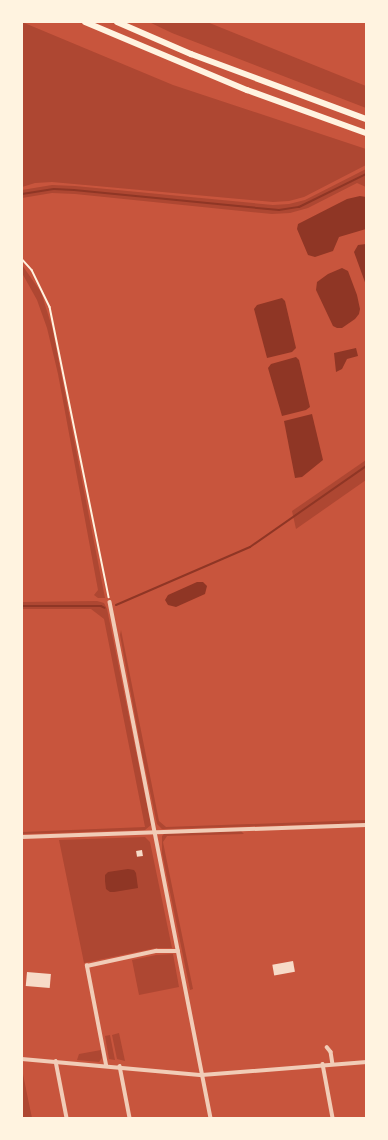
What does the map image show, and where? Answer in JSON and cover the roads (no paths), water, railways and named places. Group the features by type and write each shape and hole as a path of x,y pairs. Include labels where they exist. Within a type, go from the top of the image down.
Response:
{"highway":[{"path":"85,22 233,84 366,133"},
{"path":"117,22 198,56 366,119"}],"street":[{"path":"110,602 211,1118"},
{"path":"22,837 366,825"},
{"path":"106,1065 87,966 156,951 178,951"},
{"path":"327,1048 331,1052 333,1064"},
{"path":"22,1059 202,1074 322,1064 366,1062"},
{"path":"56,1062 67,1118"},
{"path":"322,1064 333,1118"},
{"path":"120,1066 130,1118"}],"waterway":[{"path":"22,194 54,189 74,190 279,210 299,207 366,174"},
{"path":"116,605 250,547 366,466"},
{"path":"22,606 101,606 105,608"}]}
